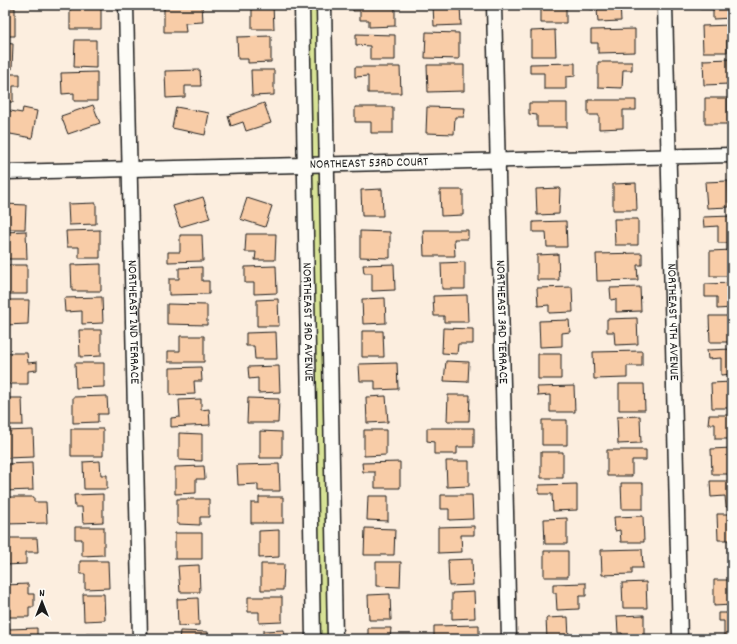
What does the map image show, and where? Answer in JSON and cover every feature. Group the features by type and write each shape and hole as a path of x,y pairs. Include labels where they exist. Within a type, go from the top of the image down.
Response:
{"street":[{"name":"NORTHEAST 2ND TERRACE","path":"126,5 140,639"},
{"name":"NORTHEAST 3RD AVENUE","path":"302,5 313,639"},
{"name":"NORTHEAST 3RD AVENUE","path":"324,5 335,639"},
{"name":"NORTHEAST 3RD TERRACE","path":"494,5 509,639"},
{"name":"NORTHEAST 4TH AVENUE","path":"664,5 680,639"},
{"name":"NORTHEAST 53RD COURT","path":"5,172 732,155"},
{"path":"307,282 329,282"},
{"path":"312,566 334,566"}],"green space":[{"path":"307,5 319,5 331,639 318,639"}],"building":[{"path":"202,5 203,22 185,23 186,32 164,32 164,6"},
{"path":"252,5 273,5 274,29 252,29"},
{"path":"353,5 395,5 395,26 369,27 369,20 360,20 360,11 353,11"},
{"path":"433,5 460,5 461,25 434,26"},
{"path":"528,5 566,5 566,23 541,23 541,7 528,7"},
{"path":"590,5 620,5 621,21 598,22 597,9 590,9"},
{"path":"700,5 732,5 732,18 713,19 713,9 700,9"},
{"path":"70,7 101,7 101,29 70,29"},
{"path":"5,8 15,8 15,36 5,36"},
{"path":"732,25 732,39 727,39 727,52 703,52 702,26"},
{"path":"635,29 635,52 598,53 598,43 591,43 591,30"},
{"path":"555,30 556,56 531,56 531,31"},
{"path":"426,32 459,33 459,59 425,58"},
{"path":"356,34 395,35 395,60 370,60 370,46 356,45"},
{"path":"271,36 271,62 248,63 248,59 238,59 237,37"},
{"path":"75,40 96,40 96,68 74,67"},
{"path":"5,43 13,44 12,69 5,69"},
{"path":"732,59 732,72 729,72 729,84 704,85 703,60"},
{"path":"598,62 632,62 632,70 623,70 622,88 598,87"},
{"path":"575,63 575,76 566,77 566,89 544,89 544,73 530,73 530,64"},
{"path":"427,65 464,65 464,91 428,92"},
{"path":"355,67 400,67 401,93 368,93 368,76 355,77"},
{"path":"200,70 201,86 185,86 185,97 166,98 165,71"},
{"path":"251,70 274,70 274,95 252,96"},
{"path":"97,72 97,101 74,101 74,93 62,94 61,73"},
{"path":"5,74 20,74 20,86 13,86 13,102 5,102"},
{"path":"705,98 728,98 728,124 705,124"},
{"path":"588,100 636,100 636,110 623,110 623,128 599,129 599,115 588,115"},
{"path":"264,103 271,123 246,131 243,122 231,126 228,116"},
{"path":"529,103 567,103 567,127 537,127 537,115 529,114"},
{"path":"93,105 100,123 68,134 61,116"},
{"path":"176,107 209,113 205,135 172,128"},
{"path":"355,107 393,107 393,133 371,133 371,122 355,122"},
{"path":"427,107 465,108 464,117 455,117 454,134 426,133"},
{"path":"23,108 37,111 32,138 5,133 5,110 22,113"},
{"path":"728,181 729,207 707,208 705,182"},
{"path":"636,183 637,210 613,210 613,184"},
{"path":"560,188 559,214 537,215 536,189"},
{"path":"382,189 383,216 362,216 361,190"},
{"path":"440,190 463,190 463,215 441,216"},
{"path":"203,197 210,218 180,227 173,206"},
{"path":"247,198 272,206 265,227 240,219"},
{"path":"96,203 96,224 69,225 68,204"},
{"path":"5,204 26,205 25,229 5,229"},
{"path":"732,216 732,243 718,243 718,226 704,227 703,217"},
{"path":"614,219 638,219 638,245 615,245"},
{"path":"566,221 567,247 547,247 546,232 533,232 533,222"},
{"path":"100,230 100,258 79,258 79,247 67,247 66,231"},
{"path":"423,230 468,230 468,239 454,239 455,256 424,256"},
{"path":"26,231 27,259 5,259 5,232"},
{"path":"360,231 390,232 390,258 360,257"},
{"path":"246,234 276,234 275,260 255,260 256,252 245,252"},
{"path":"180,235 202,235 203,261 168,262 168,252 180,252"},
{"path":"732,250 731,276 710,276 710,251"},
{"path":"642,253 642,265 637,265 638,280 597,281 596,254"},
{"path":"558,254 559,280 537,280 537,255"},
{"path":"465,262 465,289 442,289 441,263"},
{"path":"101,264 101,291 72,291 71,265"},
{"path":"394,264 395,290 372,291 372,273 364,273 363,265"},
{"path":"5,265 27,265 27,294 5,294"},
{"path":"276,266 277,293 254,294 254,283 245,283 245,267"},
{"path":"202,267 202,281 209,281 209,294 169,295 169,279 179,279 179,268"},
{"path":"732,283 732,308 717,309 717,297 705,297 705,284"},
{"path":"572,287 573,312 549,313 549,305 538,306 537,288"},
{"path":"640,287 641,311 616,312 616,299 611,300 610,288"},
{"path":"467,295 468,322 444,322 444,316 434,316 433,296"},
{"path":"102,297 103,323 82,324 82,311 65,312 64,298"},
{"path":"385,298 386,323 363,324 362,299"},
{"path":"278,299 279,326 257,326 257,300"},
{"path":"5,300 29,300 28,324 5,325"},
{"path":"167,304 207,305 207,325 167,324"},
{"path":"709,316 730,316 732,342 710,342"},
{"path":"637,318 638,344 615,345 614,332 607,332 607,319"},
{"path":"569,320 570,332 562,333 562,346 540,347 539,321"},
{"path":"443,328 473,329 473,344 458,344 457,354 442,353"},
{"path":"79,330 101,330 101,356 80,357"},
{"path":"362,331 383,331 384,357 362,357"},
{"path":"276,332 277,359 255,359 254,346 246,346 246,333"},
{"path":"180,336 204,336 204,362 168,362 168,351 180,351"},
{"path":"732,349 732,374 721,375 721,358 708,359 707,350"},
{"path":"642,351 642,366 627,366 627,378 594,379 593,352"},
{"path":"5,353 27,353 28,363 37,362 37,370 28,371 28,384 6,384"},
{"path":"538,354 561,354 561,379 538,379"},
{"path":"446,361 469,362 468,382 444,381"},
{"path":"75,363 104,363 104,387 76,388"},
{"path":"397,363 398,389 375,390 375,381 360,381 359,364"},
{"path":"279,366 280,392 258,393 258,378 249,379 248,367"},
{"path":"201,367 202,381 194,381 195,394 170,395 170,368"},
{"path":"732,382 732,408 712,408 711,383"},
{"path":"619,384 644,384 645,410 619,410"},
{"path":"574,386 575,412 550,412 550,395 538,396 537,387"},
{"path":"448,395 470,395 469,421 447,421"},
{"path":"107,396 108,414 98,414 98,422 73,423 73,397"},
{"path":"386,396 388,422 367,423 366,397"},
{"path":"5,398 22,398 23,425 5,425"},
{"path":"248,398 279,399 278,423 247,423"},
{"path":"201,399 201,410 209,409 210,425 171,427 171,418 180,417 179,400"},
{"path":"709,415 732,415 732,439 715,439 715,424 708,424"},
{"path":"640,416 641,443 618,444 617,417"},
{"path":"542,420 567,420 567,445 542,445"},
{"path":"427,428 474,428 474,447 457,447 457,454 434,454 434,442 427,441"},
{"path":"71,429 103,429 103,456 71,456"},
{"path":"33,430 34,457 5,458 5,431"},
{"path":"364,430 386,430 386,455 364,456"},
{"path":"260,431 282,432 282,458 260,458"},
{"path":"179,433 202,434 202,461 179,460"},
{"path":"732,448 732,474 712,474 711,449"},
{"path":"607,450 646,450 646,460 632,460 632,476 607,476"},
{"path":"541,452 563,452 563,478 541,478"},
{"path":"100,461 101,475 107,475 107,489 84,489 83,462"},
{"path":"446,461 469,461 469,486 447,487"},
{"path":"400,462 400,488 375,488 375,472 363,472 362,463"},
{"path":"32,463 33,490 5,491 5,464"},
{"path":"279,464 280,491 258,491 258,484 238,485 237,465"},
{"path":"204,466 205,479 196,479 196,493 175,494 175,467"},
{"path":"710,481 732,481 732,507 726,507 725,496 711,497"},
{"path":"621,483 643,483 643,509 622,509"},
{"path":"577,484 577,510 553,511 552,494 539,494 539,485"},
{"path":"103,494 103,522 83,523 82,507 75,507 74,495"},
{"path":"441,495 472,495 473,519 449,520 449,509 441,509"},
{"path":"368,496 388,496 388,521 367,520"},
{"path":"5,497 34,497 34,502 46,502 47,523 5,524"},
{"path":"259,497 283,497 283,523 251,523 251,503 259,503"},
{"path":"177,499 209,499 209,517 200,517 200,525 177,524"},
{"path":"717,514 732,514 732,540 718,540"},
{"path":"643,516 644,542 621,542 620,530 615,531 614,517"},
{"path":"567,518 567,544 545,544 544,519"},
{"path":"474,526 474,535 461,535 462,552 438,553 438,527"},
{"path":"75,527 104,527 104,555 82,556 82,539 75,539"},
{"path":"365,528 395,529 394,555 364,555"},
{"path":"279,530 279,557 259,558 259,531"},
{"path":"175,533 202,533 202,559 175,559"},
{"path":"5,538 37,538 38,552 26,552 26,564 5,565"},
{"path":"728,547 732,547 732,572 728,573"},
{"path":"642,549 643,568 632,568 632,574 602,575 601,550"},
{"path":"544,551 568,551 568,577 544,577"},
{"path":"472,559 473,585 449,586 448,560"},
{"path":"80,561 108,561 109,588 85,589 85,574 80,574"},
{"path":"376,562 401,562 400,587 376,586"},
{"path":"261,564 284,564 283,590 261,590"},
{"path":"199,565 200,592 180,592 178,566"},
{"path":"714,580 732,580 732,605 714,606"},
{"path":"646,582 647,608 623,608 622,583"},
{"path":"586,583 586,596 579,596 579,609 557,610 556,593 553,593 553,584"},
{"path":"28,584 28,594 34,594 34,607 29,607 29,617 9,617 9,605 5,605 5,585"},
{"path":"474,592 475,618 452,619 452,593"},
{"path":"83,594 104,594 105,620 84,621"},
{"path":"390,594 391,620 369,620 368,595"},
{"path":"248,597 282,597 282,622 259,623 259,612 248,612"},
{"path":"198,598 199,625 178,626 177,599"},
{"path":"718,613 732,613 732,638 724,638 724,621 718,621"},
{"path":"644,615 644,639 623,639 622,633 618,633 617,616"},
{"path":"568,617 569,639 547,639 546,618"},
{"path":"479,625 479,639 434,639 434,626"},
{"path":"37,628 37,639 9,639 9,629"},
{"path":"368,628 391,628 390,639 368,639"},
{"path":"284,630 285,639 263,639 263,631"},
{"path":"180,631 208,632 208,639 179,639"},
{"path":"86,634 107,634 107,639 86,639"}]}
